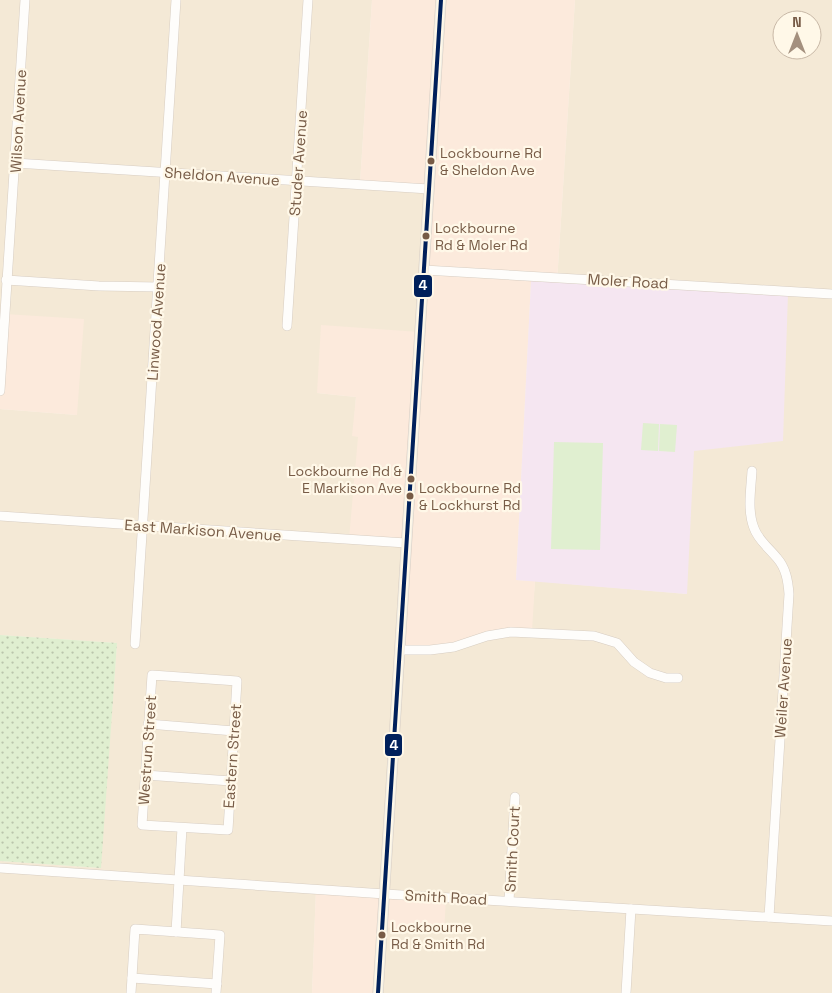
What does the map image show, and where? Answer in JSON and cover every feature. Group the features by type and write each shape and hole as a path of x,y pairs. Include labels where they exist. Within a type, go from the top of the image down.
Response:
{"main road":[{"path":"378,993 441,0"}],"street":[{"name":"Wilson Avenue","path":"0,391 4,278 15,163 25,0"},
{"name":"Linwood Avenue","path":"136,644 176,0"},
{"name":"Studer Avenue","path":"287,326 308,0"},
{"name":"Sheldon Avenue","path":"15,163 429,189"},
{"name":"Moler Road","path":"424,270 832,294"},
{"path":"4,278 99,286 159,287"},
{"name":"Weiler Avenue","path":"752,470 750,506 752,523 760,539 778,558 784,569 788,581 789,594 769,917"},
{"name":"East Markison Avenue","path":"0,516 406,543"},
{"path":"400,650 430,650 454,647 487,636 512,632 594,636 617,643 634,662 650,673 666,678 678,678"},
{"name":"Eastern Street","path":"152,675 237,682 228,830 182,828"},
{"name":"Westrun Street","path":"152,675 142,825 182,828"},
{"path":"148,724 234,730"},
{"path":"145,775 231,781"},
{"name":"Smith Court","path":"509,901 515,797"},
{"path":"176,932 182,828"},
{"name":"Smith Road","path":"0,868 832,921"},
{"path":"626,993 631,909"},
{"path":"131,993 135,929 220,935 217,989 132,978"}],"shaded area":[{"path":"0,0 372,0 360,183 429,189 420,332 317,393 356,397 353,436 358,436 406,543 531,631 535,581 687,594 557,282 575,0 832,0 832,993 378,993 316,889 312,993 0,993 0,861 100,868 117,643 0,635 0,409 77,415 0,386"},
{"path":"372,0 575,0 557,282 531,282 516,580 535,581 532,631 432,650 399,649 406,544 349,539 358,437 352,436 356,397 317,393 321,325 419,332 429,189 360,183"},
{"path":"531,281 788,294 783,441 694,451 687,594 516,580"},
{"path":"5,314 84,319 77,415 0,409"},
{"path":"316,888 446,898 444,933 383,927 378,993 312,993"}],"green space":[{"path":"643,423 659,424 658,451 641,450"},
{"path":"660,424 677,425 675,452 659,451"},
{"path":"554,442 603,443 600,550 551,549"},
{"path":"0,635 117,643 101,868 0,861"}],"transit line":[{"name":"4","path":"378,993 441,0"}],"place":[{"name":"Lockbourne Rd & Sheldon Ave","path":"431,161"},
{"name":"Lockbourne Rd & Moler Rd","path":"426,236"},
{"name":"Lockbourne Rd & E Markison Ave","path":"411,479"},
{"name":"Lockbourne Rd & Lockhurst Rd","path":"410,496"},
{"name":"Lockbourne Rd & Smith Rd","path":"382,935"}]}
